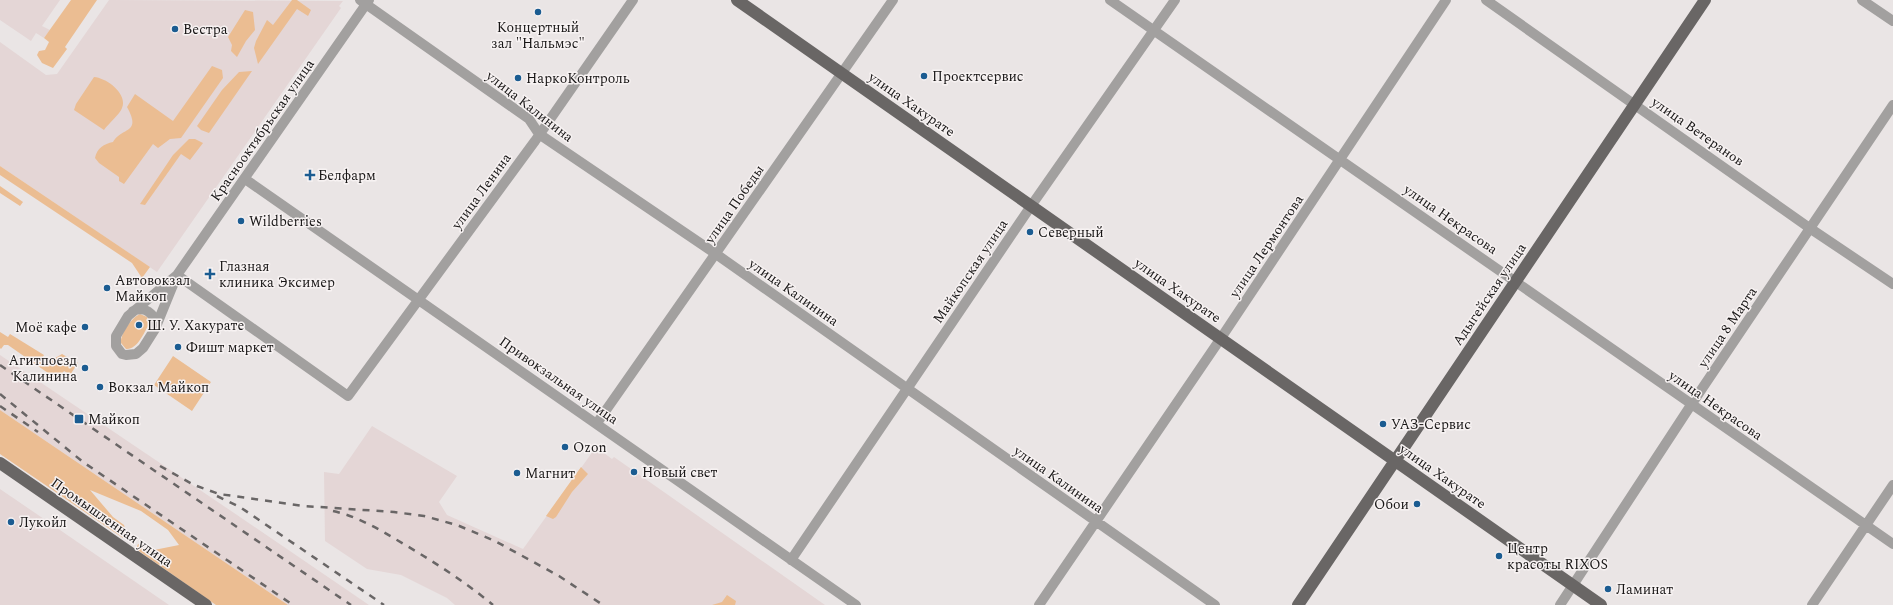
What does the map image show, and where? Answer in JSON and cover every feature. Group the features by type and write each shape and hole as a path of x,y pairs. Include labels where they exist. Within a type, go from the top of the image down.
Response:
{"main road":[{"name":"улица Хакурате","path":"737,0 1601,605"},
{"name":"Адыгейская улица","path":"1298,605 1705,0"},
{"name":"Промышленная улица","path":"0,463 206,605"}],"street":[{"name":"улица Ленина","path":"177,275 348,396 420,300 633,0"},
{"name":"улица Победы","path":"597,423 893,0"},
{"name":"улица Некрасова","path":"1110,0 1893,544"},
{"name":"Майкопская улица","path":"791,560 1031,206 1175,0"},
{"name":"улица Лермонтова","path":"1039,605 1221,338 1446,0"},
{"name":"улица Ветеранов","path":"1486,0 1811,229 1893,284"},
{"path":"1862,0 1893,21"},
{"name":"улица Калинина","path":"365,1 529,119 539,134 716,254 1215,605"},
{"name":"Краснооктябрьская улица","path":"177,275 245,179 365,1"},
{"name":"улица 8 Марта","path":"1560,605 1691,405 1811,229 1893,105"},
{"name":"Привокзальная улица","path":"245,179 856,605"},
{"path":"177,275 155,330 140,352 131,356 122,354 116,346 116,336 128,316 177,275"},
{"path":"134,311 140,309 150,312 153,315 156,325"},
{"path":"1812,605 1893,485"}],"shaded area":[{"path":"0,0 60,0 42,26 50,30 44,38 36,33 31,41 0,20"},
{"path":"71,0 97,0 65,47 67,49 53,68 42,63 37,55 39,51 45,50 49,42 44,38"},
{"path":"109,0 343,1 339,6 341,8 157,272 0,166 0,42 46,75 57,74"},
{"path":"292,0 297,0 311,10 308,16 297,9 258,64 254,48 267,20 273,25"},
{"path":"245,10 253,12 255,30 246,41 237,57 231,51 232,45 228,37"},
{"path":"212,66 222,70 223,78 181,138 170,139 158,148 153,144 124,184 119,181 119,177 99,163 95,158 99,149 104,145 113,142 117,137 132,126 131,116 127,107 135,94 173,121"},
{"path":"252,71 209,133 201,130 197,126 222,90 239,72"},
{"path":"94,77 105,80 119,92 122,97 123,103 121,110 104,130 74,110 76,104"},
{"path":"189,139 195,139 203,143 190,160 181,154 145,205 140,204 173,155"},
{"path":"0,166 150,267 142,278 132,263 0,175"},
{"path":"0,186 23,202 20,206 0,193"},
{"path":"140,314 147,317 149,324 137,344 130,349 126,349 121,343 122,335 130,322"},
{"path":"0,332 8,337 10,334 44,355 42,358 48,361 62,354 78,363 70,375 64,371 58,380 8,345 4,345 1,349"},
{"path":"0,355 369,605 288,605 0,410"},
{"path":"173,356 211,382 192,411 154,385"},
{"path":"0,410 288,605 216,605 136,549 138,544 149,551 179,545 168,530 141,511 90,490 113,517 124,525 127,536 123,538 0,454"},
{"path":"372,426 457,476 439,502 447,515 523,549 596,447 612,459 614,457 825,605 455,605 447,598 401,575 367,569 325,541 324,472 339,474"},
{"path":"581,467 588,474 572,492 556,517 553,519 546,516"},
{"name":"Лукойл","path":"0,489 44,519 169,605 0,605"},
{"path":"727,595 736,601 735,605 712,605 722,602"}],"railway":[{"path":"0,365 351,605"},
{"path":"0,394 83,462 293,605"},
{"path":"0,406 38,432"},
{"path":"160,466 194,485 219,494 304,506 394,512 424,516 457,525 495,541 559,576 603,605"},
{"path":"217,496 240,507 384,605"},
{"path":"333,511 358,519 422,555 470,587 493,605"}],"place":[{"name":"Концертный зал \"Нальмэс\"","path":"538,12"},
{"name":"Вестра","path":"175,29"},
{"name":"Проектсервис","path":"924,76"},
{"name":"НаркоКонтроль","path":"518,78"},
{"name":"Белфарм","path":"310,175"},
{"name":"Wildberries","path":"241,221"},
{"name":"Северный","path":"1030,232"},
{"name":"Глазная клиника Эксимер","path":"210,274"},
{"name":"Автовокзал Майкоп","path":"107,288"},
{"name":"Ш. У. Хакурате","path":"139,325"},
{"name":"Моё кафе","path":"85,327"},
{"name":"Фишт маркет","path":"178,347"},
{"name":"Агитпоезд Калинина","path":"85,368"},
{"name":"Вокзал Майкоп","path":"100,387"},
{"name":"Майкоп","path":"79,419"},
{"name":"УАЗ-Сервис","path":"1383,424"},
{"name":"Ozon","path":"565,447"},
{"name":"Новый свет","path":"634,472"},
{"name":"Магнит","path":"517,473"},
{"name":"Обои","path":"1417,504"},
{"name":"Лукойл","path":"11,522"},
{"name":"Центр красоты RIXOS","path":"1499,556"},
{"name":"Ламинат","path":"1608,589"}]}
